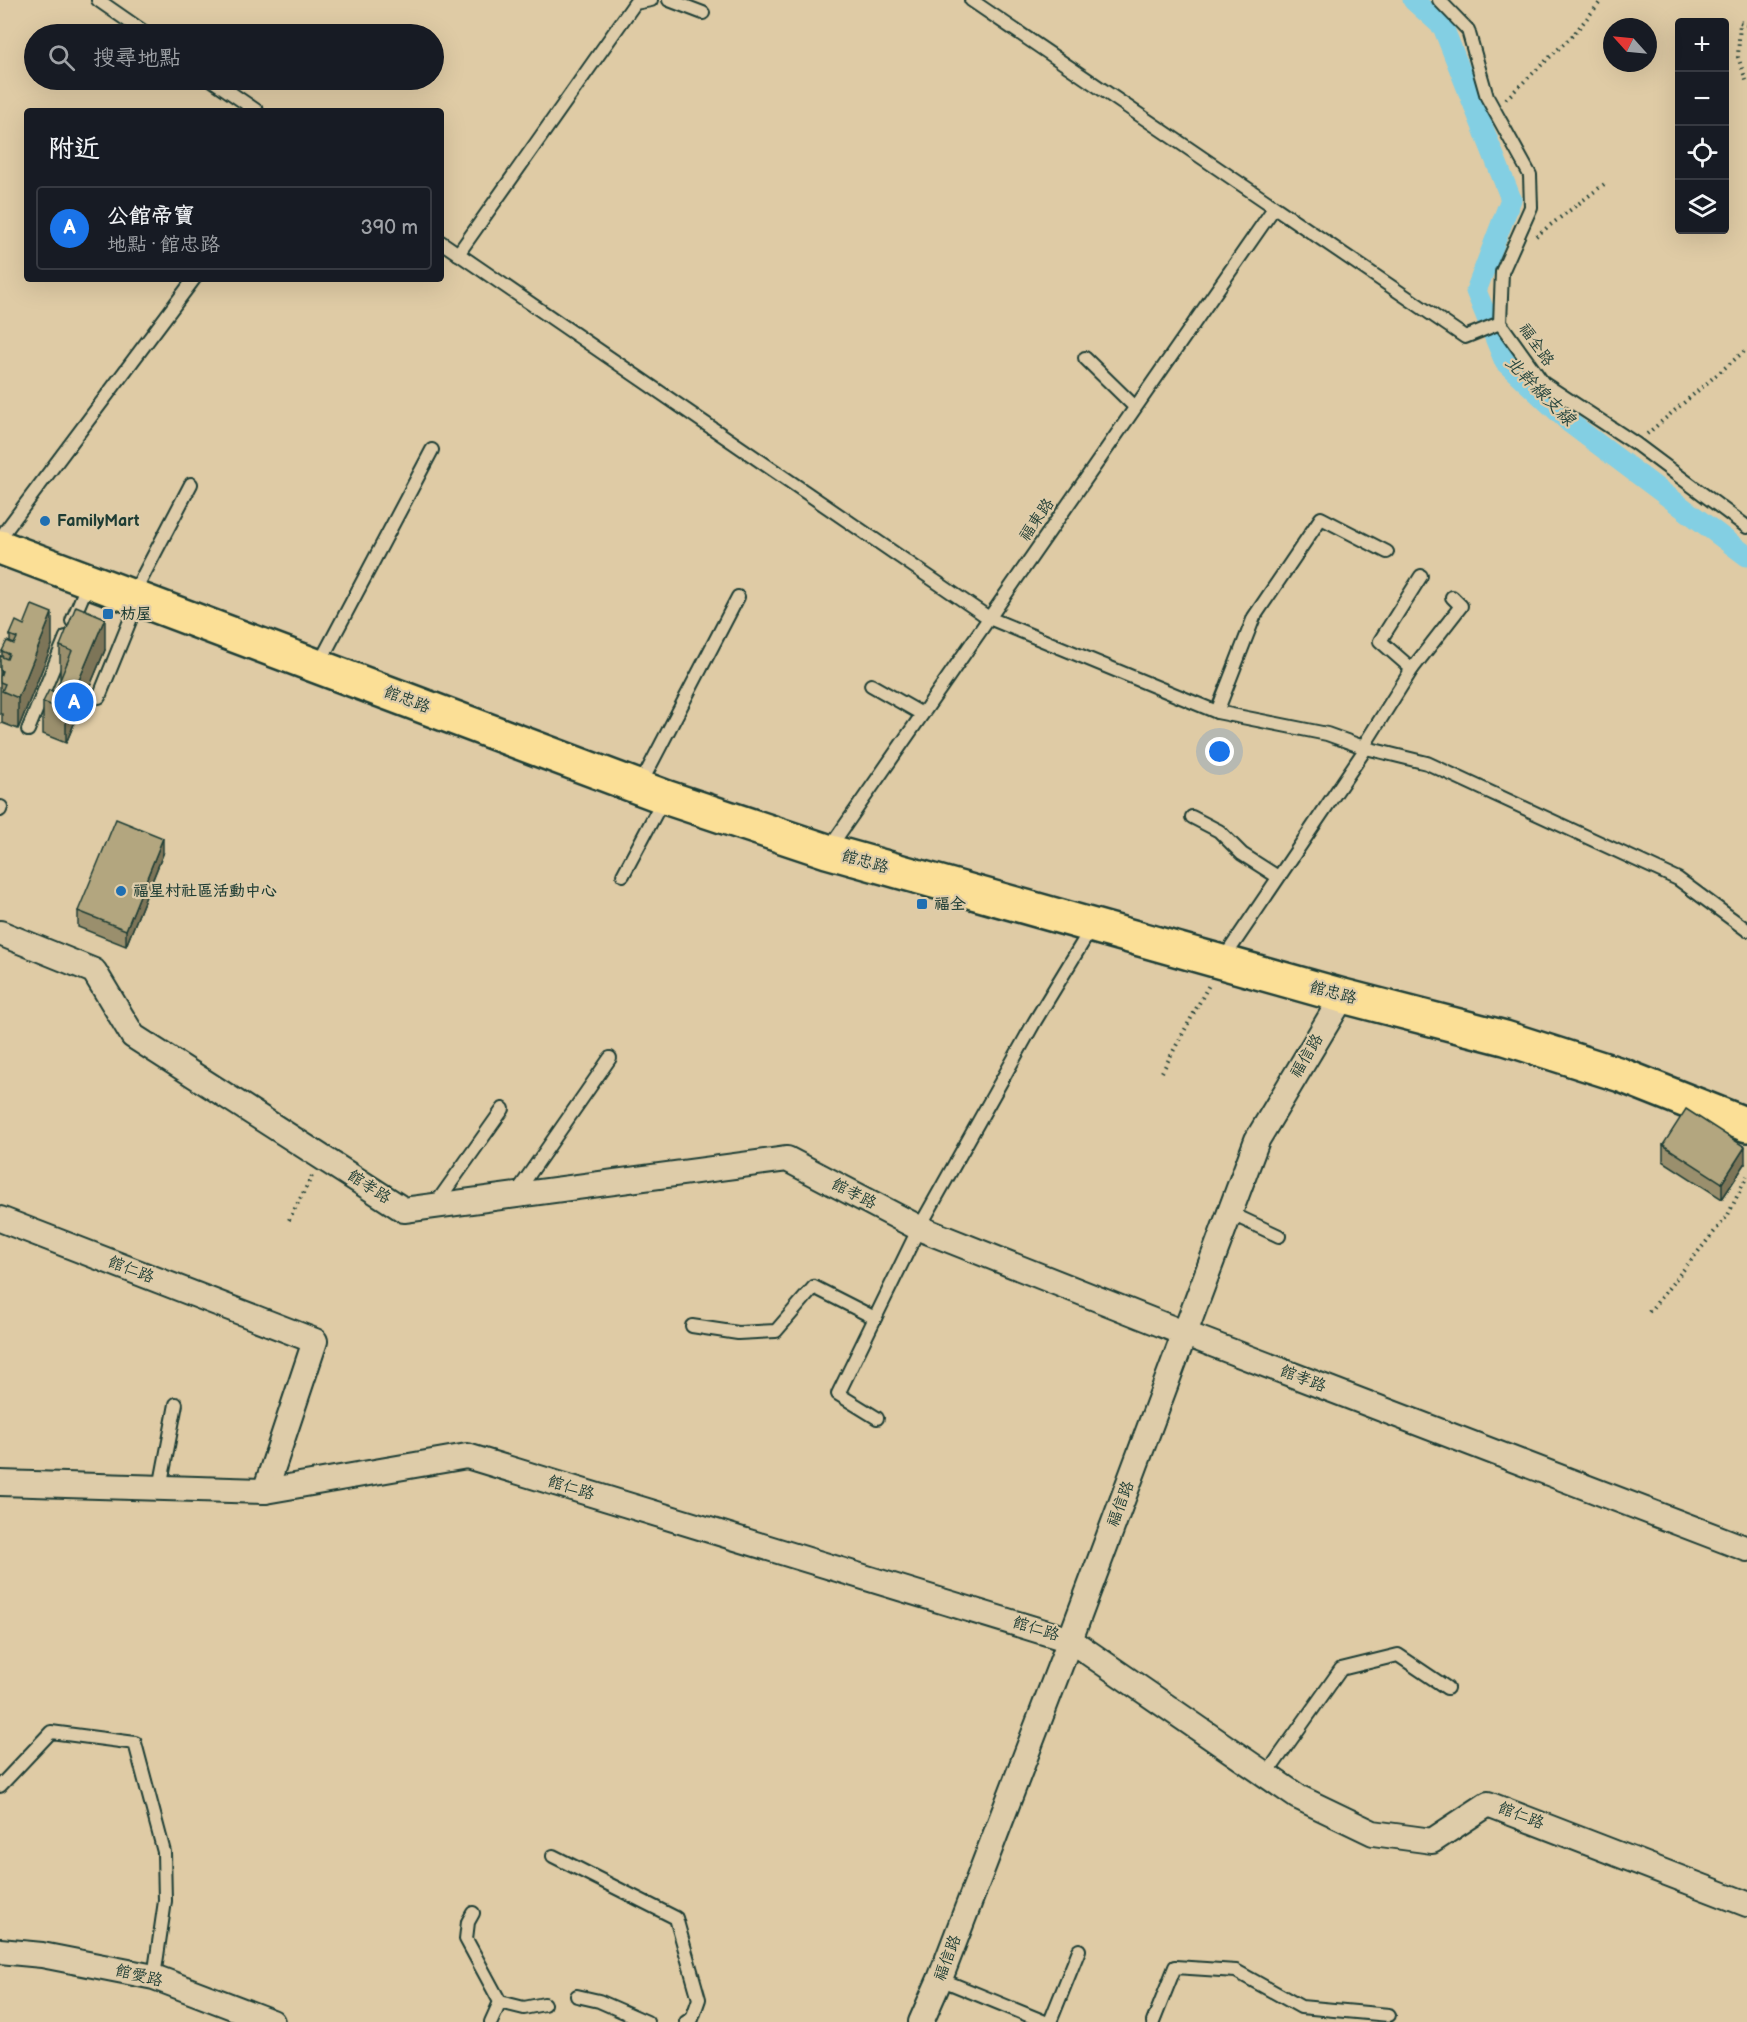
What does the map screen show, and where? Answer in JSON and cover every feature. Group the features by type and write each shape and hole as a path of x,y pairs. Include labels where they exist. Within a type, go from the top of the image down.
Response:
{"main road":[{"name":"館忠路","path":"0,547 652,792 827,851 1343,996 1504,1038 1621,1075 1747,1125"}],"street":[{"name":"館孝路","path":"0,933 94,971 133,1036 404,1209 787,1159 919,1228 1186,1334 1747,1549"},
{"name":"福信路","path":"921,2022 940,1979 1070,1640 1257,1140 1343,996"},
{"name":"館仁路","path":"0,1219 315,1341 265,1491"},
{"name":"館仁路","path":"0,1484 265,1491 467,1456 1070,1640 1298,1797 1373,1833 1432,1841 1488,1804 1747,1904"},
{"name":"館愛路","path":"0,1951 42,1955 154,1977 272,2022"}],"lane":[{"path":"98,0 133,24"},
{"path":"458,254 635,3 651,0"},
{"path":"669,0 703,13"},
{"path":"971,0 1465,337 1500,323"},
{"name":"福全路","path":"1439,0 1468,30 1487,97 1530,175 1531,207 1502,272 1500,323 1543,383 1636,444 1747,527"},
{"path":"227,90 253,108"},
{"name":"福東路","path":"827,851 1274,208"},
{"path":"444,244 989,618 1217,712 1327,734 1426,763 1678,879 1747,930"},
{"path":"0,538 192,282"},
{"path":"1085,358 1135,407"},
{"path":"318,666 432,450"},
{"path":"99,697 135,598 191,484"},
{"path":"1217,712 1254,616 1321,518 1387,552"},
{"path":"1412,669 1380,641 1421,576"},
{"path":"28,730 89,580"},
{"path":"623,876 652,792 738,597"},
{"path":"1221,962 1365,747 1412,669 1461,606 1452,597"},
{"path":"871,685 922,714"},
{"path":"1192,817 1219,831 1242,854 1278,877"},
{"path":"877,1418 838,1394 919,1228 1035,1021 1093,926"},
{"path":"514,1195 610,1058"},
{"path":"435,1205 503,1109"},
{"path":"1230,1214 1280,1236"},
{"path":"692,1326 738,1333 776,1330 814,1287 875,1318"},
{"path":"160,1488 176,1404"},
{"path":"1266,1775 1341,1669 1398,1654 1447,1688"},
{"path":"0,1786 51,1732 135,1743 164,1852 165,1901 154,1977"},
{"path":"553,1856 676,1918 699,1999 692,2019 686,2022"},
{"path":"473,1913 468,1922 466,1939 500,2002 524,2008 544,2004"},
{"path":"1050,2022 1079,1950"},
{"path":"1153,2022 1175,1967 1236,1971 1301,2007 1389,2015"},
{"path":"940,1979 1045,2022"},
{"path":"577,1996 599,2001 648,2022"},
{"path":"491,2022 500,2002"}],"path":[{"path":"1494,110 1574,35 1602,0"},
{"path":"1747,25 1740,22 1738,57 1747,83"},
{"path":"1508,258 1607,182"},
{"path":"1636,444 1747,349"},
{"path":"1162,1072 1221,962"},
{"path":"289,1220 322,1157"},
{"path":"1648,1312 1728,1215 1747,1176"}],"building":[{"path":"32,605 52,613 18,698 2,691 5,684 0,682 2,671 0,670 0,656 7,659 9,654 2,651 7,641 14,644 17,638 10,635 16,621 24,625"},
{"path":"76,606 105,618 66,711 43,702 49,690 55,692 72,651 60,646"},
{"name":"福星村社區活動中心","path":"116,819 163,838 126,930 78,911"},
{"path":"1686,1109 1745,1147 1722,1183 1663,1145"}],"waterway":[{"name":"北幹線支線","path":"1413,0 1443,27 1511,199 1476,291 1505,362 1570,423 1747,556"}],"place":[{"name":"FamilyMart","path":"45,521"},
{"name":"枋屋","path":"108,614"},
{"name":"公館帝寶","path":"74,702"},
{"name":"福星村社區活動中心","path":"121,891"},
{"name":"福全","path":"922,904"}]}
